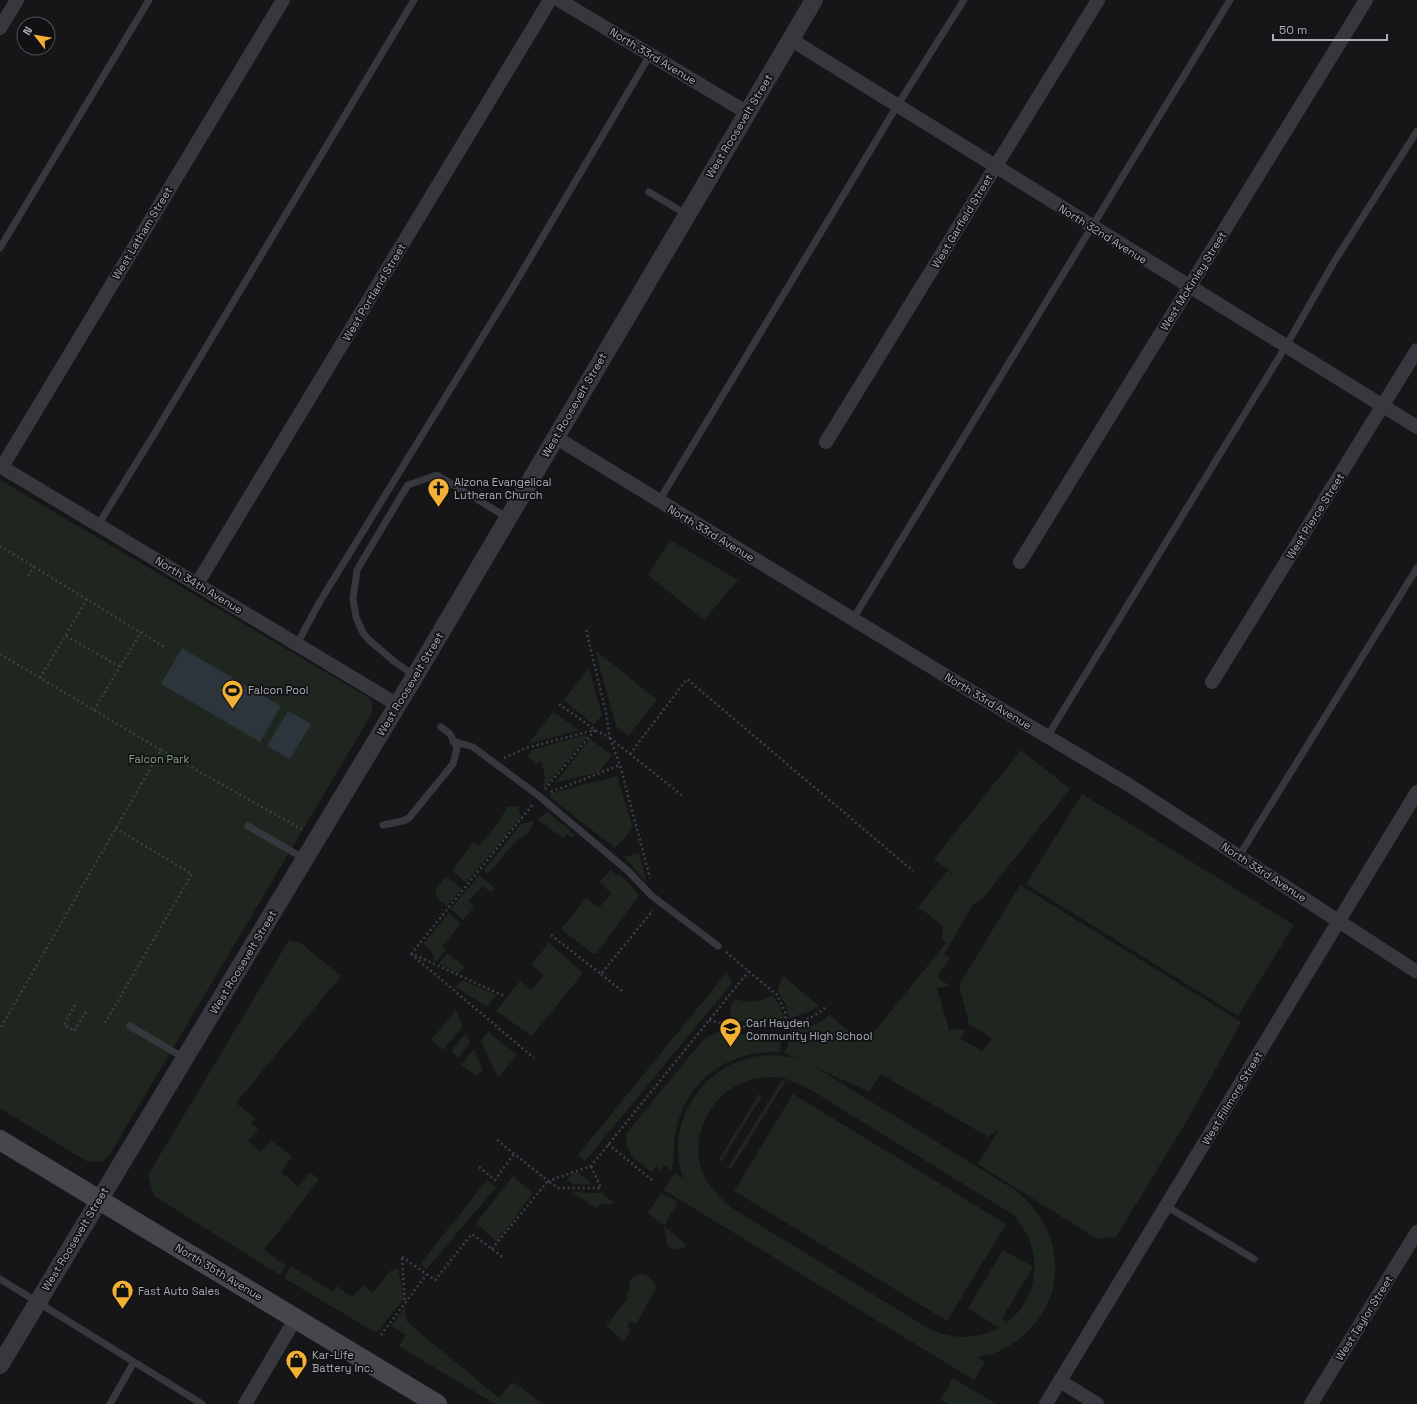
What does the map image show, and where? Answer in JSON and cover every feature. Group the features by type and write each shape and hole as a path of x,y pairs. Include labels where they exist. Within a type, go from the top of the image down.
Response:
{"main road":[{"name":"North 35th Avenue","path":"0,1140 437,1404"}],"street":[{"path":"0,28 17,0"},
{"name":"West Latham Street","path":"1,466 283,0"},
{"name":"West Portland Street","path":"197,584 550,0"},
{"name":"North 33rd Avenue","path":"559,0 746,112"},
{"name":"West Roosevelt Street","path":"0,1364 398,705 746,112 814,0"},
{"name":"West Garfield Street","path":"826,442 1098,0"},
{"name":"West McKinley Street","path":"1020,562 1366,0"},
{"name":"North 32nd Avenue","path":"790,39 1417,427"},
{"name":"West Pierce Street","path":"1212,682 1417,350"},
{"name":"North 33rd Avenue","path":"555,437 1047,737 1129,785 1417,972"},
{"name":"North 34th Avenue","path":"1,466 398,705"},
{"name":"West Fillmore Street","path":"1046,1404 1417,792"},
{"name":"West Taylor Street","path":"1311,1404 1417,1232"},
{"path":"244,1404 296,1318"},
{"path":"1060,1381 1097,1404"}],"lane":[{"path":"0,248 149,0"},
{"path":"98,525 153,436 414,0"},
{"path":"659,501 897,106 964,0"},
{"path":"853,619 1230,0"},
{"path":"297,644 319,603 513,288 650,54"},
{"path":"1047,737 1286,346 1334,262 1417,131"},
{"path":"649,192 686,214"},
{"path":"415,676 395,662 366,637 356,617 354,599 357,570 408,485 437,475 509,518"},
{"path":"1239,856 1417,568"},
{"path":"383,825 404,821 409,818 452,764 457,748 450,734 441,727"},
{"path":"453,741 472,747 539,796 628,871 658,900 718,946"},
{"path":"248,826 305,860"},
{"path":"130,1026 184,1058"},
{"path":"1166,1206 1254,1259"},
{"path":"0,1279 38,1301 202,1404"},
{"path":"110,1404 134,1362"}],"path":[{"path":"0,546 166,648"},
{"path":"28,576 34,566"},
{"path":"40,678 87,599"},
{"path":"586,629 606,713 610,738 620,765 658,900 601,974"},
{"path":"94,710 141,632"},
{"path":"66,636 120,667"},
{"path":"0,654 161,750 317,838"},
{"path":"630,754 687,679 914,871"},
{"path":"559,704 595,730 610,738 684,797"},
{"path":"494,762 526,748 595,730"},
{"path":"411,954 539,796 595,730"},
{"path":"0,1028 161,750"},
{"path":"539,796 620,765"},
{"path":"105,1023 192,874 115,828"},
{"path":"551,935 622,991"},
{"path":"718,946 777,995 785,1011 786,1025"},
{"path":"411,954 504,996"},
{"path":"411,954 534,1058"},
{"path":"492,1249 548,1181 591,1166 749,971"},
{"path":"75,1005 64,1024 74,1031 86,1012"},
{"path":"709,1020 738,1027 797,1024 819,1014 826,1007"},
{"path":"497,1140 558,1188 601,1188 591,1166"},
{"path":"608,1144 652,1180"},
{"path":"479,1167 495,1180 514,1154"},
{"path":"404,1302 402,1257 435,1280 472,1234 504,1258"},
{"path":"381,1335 404,1302 427,1274"}],"green space":[{"name":"Falcon Park","path":"0,480 366,696 373,703 371,715 110,1154 102,1162 86,1161 0,1108"},
{"path":"670,540 738,580 704,620 648,575"},
{"path":"595,650 657,700 628,736 616,726"},
{"path":"589,668 602,715 594,725 564,700"},
{"path":"553,712 579,730 532,743 530,741"},
{"path":"585,735 587,736 545,787 543,786 545,776 541,761 536,764 528,756 532,750"},
{"path":"590,739 612,755 599,772 555,783"},
{"path":"1021,750 1070,789 983,898 972,906 944,954 950,958 937,977 950,986 937,988 949,1030 966,1029 960,1038 982,1051 992,1038 969,1024 959,985 1020,885 1241,1022 1188,1119 1116,1237 1097,1239 978,1164 999,1129 988,1137 881,1074 869,1092 815,1067 1015,1190 1034,1208 1046,1229 1054,1251 1055,1273 1051,1295 1041,1316 1025,1334 1000,1351 977,1357 985,1362 974,1380 664,1190 674,1173 683,1178 678,1152 681,1127 690,1104 705,1084 724,1068 747,1058 772,1055 799,1060 784,1053 788,1046 790,1028 806,1028 829,1015 855,1036 861,1032 870,1037 946,943 942,939 943,926 920,908 917,909 947,871 954,875 934,859","holes":["780,1077 806,1087 1012,1214 1022,1226 1029,1240 1033,1254 1034,1269 1032,1284 1027,1298 1019,1311 1008,1322 1002,1318 1033,1267 1003,1250 968,1308 999,1328 981,1335 962,1337 953,1336 926,1327 732,1208 716,1194 704,1176 698,1151 702,1126 708,1114 724,1094 738,1085 755,1079"]},
{"path":"617,776 633,828 615,848 550,797 552,793"},
{"path":"1082,794 1294,925 1238,1016 1026,884"},
{"path":"518,806 521,817 466,883 453,871 455,867 473,843 479,846 500,820 507,807"},
{"path":"548,812 575,835 572,838 567,834 564,839 537,819"},
{"path":"534,821 530,831 514,843 488,874 484,870 521,824"},
{"path":"639,853 647,883 624,857"},
{"path":"611,870 618,876 620,874 639,895 597,953 592,953 561,929 586,898 599,908 611,893 599,882"},
{"path":"479,875 494,888 491,892 482,886 469,901 474,907 463,920 451,909"},
{"path":"446,876 462,889 447,906 437,898 435,891"},
{"path":"449,913 461,923 442,947 446,950 436,962 433,961 431,951 423,944"},
{"path":"289,940 302,944 341,976 236,1103 255,1118 251,1123 258,1129 248,1141 260,1152 271,1140 292,1157 281,1172 298,1186 310,1172 319,1180 264,1250 286,1266 280,1275 154,1196 148,1175"},
{"path":"549,943 583,973 532,1036 496,1011 520,981 531,991 544,975 531,965"},
{"path":"447,953 465,967 459,974 439,963"},
{"path":"727,972 732,983 585,1161 578,1155"},
{"path":"783,976 819,1006 809,1012 789,1018 786,1005 777,990"},
{"path":"462,980 496,995 487,1007 456,987"},
{"path":"773,995 781,1008 784,1019 755,1023 736,1020 731,1016 730,1009 736,999 755,1002"},
{"path":"456,1010 463,1026 443,1050 431,1040"},
{"path":"723,1031 754,1035 777,1035 784,1033 779,1052 760,1053 742,1057 725,1064 711,1073 698,1085 688,1099 680,1116 674,1140 671,1171 665,1165 660,1170 656,1166 651,1172 632,1156 627,1147 626,1134 703,1040 714,1033"},
{"path":"488,1032 517,1055 498,1078 481,1041"},
{"path":"466,1033 470,1043 458,1058 451,1051"},
{"path":"474,1049 483,1070 477,1076 461,1065"},
{"path":"782,1080 785,1082 731,1169 728,1167"},
{"path":"759,1094 762,1096 721,1162 718,1161"},
{"path":"793,1094 1006,1224 947,1321 734,1191"},
{"path":"577,1171 593,1185 572,1184 567,1179"},
{"path":"513,1176 533,1193 497,1242 476,1223"},
{"path":"487,1180 496,1187 426,1270 421,1263"},
{"path":"572,1192 602,1193 615,1204 600,1204 596,1208"},
{"path":"661,1193 677,1203 664,1226 648,1213"},
{"path":"664,1226 687,1246 675,1250 668,1247"},
{"path":"291,1266 333,1292 337,1286 351,1297 364,1286 373,1293 390,1271 398,1268 404,1299 376,1333 284,1278"},
{"path":"639,1274 645,1274 655,1283 656,1288 636,1324 631,1321 627,1327 631,1330 624,1341 606,1326 627,1300 626,1295 629,1292 629,1282 633,1277"},
{"path":"405,1307 407,1322 499,1398 510,1384 516,1383 542,1404 495,1404 399,1346 406,1335 391,1326"},
{"path":"953,1378 996,1404 948,1404 941,1399"}],"shaded area":[{"path":"182,648 281,706 260,742 161,684"},
{"path":"288,711 311,724 290,759 267,746"}],"place":[{"name":"Alzona Evangelical Lutheran Church","path":"439,508"},
{"name":"Falcon Pool","path":"232,710"},
{"name":"Carl Hayden Community High School","path":"731,1048"},
{"name":"Fast Auto Sales","path":"122,1310"},
{"name":"Kar-Life Battery Inc.","path":"296,1380"}]}
